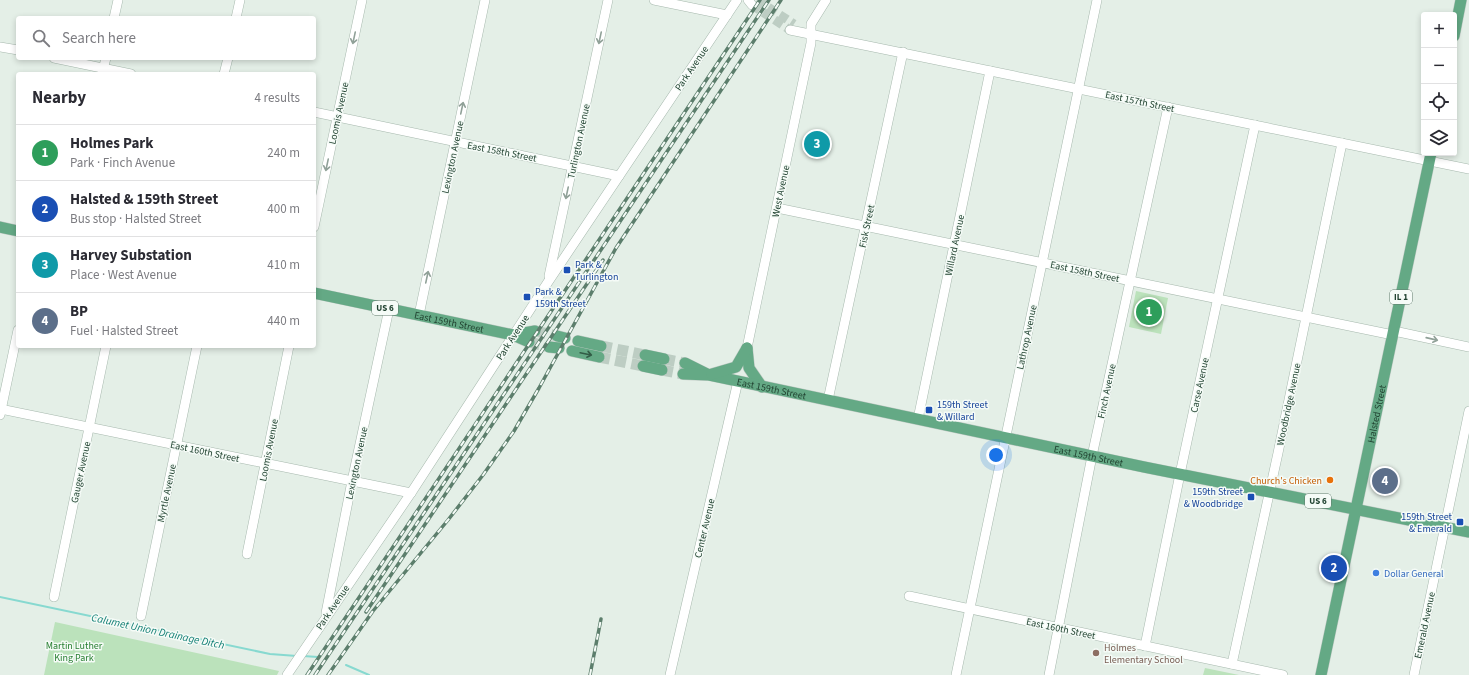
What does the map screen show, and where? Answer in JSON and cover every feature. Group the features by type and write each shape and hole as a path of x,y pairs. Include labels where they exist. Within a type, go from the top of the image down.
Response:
{"main road":[{"path":"1457,21 1461,0"},
{"name":"Halsted Street","path":"1321,675 1430,157"},
{"path":"0,227 16,231"},
{"name":"East 159th Street","path":"316,293 513,335 529,342"},
{"name":"East 159th Street","path":"513,335 535,331"},
{"path":"578,341 601,346"},
{"path":"709,375 731,370 736,367 747,348"},
{"path":"747,348 749,368 762,387"},
{"path":"572,351 599,357"},
{"path":"645,355 664,358"},
{"name":"East 159th Street","path":"685,363 709,375"},
{"path":"643,366 662,370"},
{"name":"East 159th Street","path":"683,374 709,375 1092,456 1469,532"}],"street":[{"path":"114,16 118,0"},
{"path":"236,16 240,0"},
{"name":"Loomis Avenue","path":"316,217 362,0"},
{"name":"Lexington Avenue","path":"419,315 485,0"},
{"name":"Turlington Avenue","path":"548,282 608,0"},
{"path":"654,0 727,15"},
{"name":"Park Avenue","path":"287,675 411,493 548,282 737,0"},
{"name":"West Avenue","path":"747,348 811,43 811,24 826,0"},
{"name":"Lathrop Avenue","path":"956,675 1097,0"},
{"name":"East 157th Street","path":"792,27 810,33 990,71 1342,143 1430,157 1469,169"},
{"path":"0,47 16,50"},
{"name":"Fisk Street","path":"828,400 903,52"},
{"path":"62,60 103,71 106,60"},
{"path":"224,72 228,60"},
{"name":"Willard Avenue","path":"918,419 990,71"},
{"name":"Finch Avenue","path":"1049,675 1092,456 1168,107"},
{"name":"East 158th Street","path":"316,112 573,165 619,176"},
{"name":"Carse Avenue","path":"1145,646 1180,474 1255,125"},
{"name":"Woodbridge Avenue","path":"1232,664 1342,143"},
{"name":"East 158th Street","path":"776,208 1306,316 1469,347"},
{"name":"Lexington Avenue","path":"325,618 352,481 389,309"},
{"path":"0,411 16,339"},
{"name":"Gauger Avenue","path":"54,597 106,348"},
{"name":"Myrtle Avenue","path":"141,616 197,348"},
{"name":"Loomis Avenue","path":"247,554 289,348"},
{"name":"Center Avenue","path":"670,675 738,381"},
{"name":"East 160th Street","path":"0,411 89,427 411,493"},
{"name":"Emerald Avenue","path":"1414,675 1469,411"},
{"name":"East 160th Street","path":"909,596 1283,675"}],"green space":[{"path":"1136,291 1168,298 1161,334 1129,327"},
{"name":"Martin Luther King Park","path":"55,622 279,671 277,675 44,675"},
{"path":"1205,668 1239,675 1203,675"}],"waterway":[{"name":"Calumet Union Drainage Ditch","path":"0,597 270,654 297,656"},
{"name":"Calumet Union Drainage Ditch","path":"303,656 318,657"},
{"name":"Calumet Union Drainage Ditch","path":"346,665 369,675"}],"tunnel":[{"path":"757,0 794,24"},
{"path":"752,5 790,30"},
{"path":"535,331 557,336"},
{"path":"529,342 549,347"},
{"path":"601,346 645,355"},
{"path":"599,357 643,366"},
{"path":"664,359 685,363"},
{"path":"662,370 683,374"}],"railway":[{"path":"307,675 760,0"},
{"path":"315,675 769,0"},
{"path":"328,675 373,611 448,520 483,475 514,431 616,248 781,0"},
{"path":"366,612 603,260"},
{"path":"590,675 601,619"}],"place":[{"name":"Harvey Substation","path":"817,144"},
{"name":"Park & Turlington","path":"567,270"},
{"name":"Park & 159th Street","path":"527,297"},
{"name":"Holmes Park","path":"1149,312"},
{"name":"159th Street & Willard","path":"929,410"},
{"name":"Church's Chicken","path":"1330,480"},
{"name":"BP","path":"1385,481"},
{"name":"159th Street & Woodbridge","path":"1251,497"},
{"name":"159th Street & Emerald","path":"1460,522"},
{"name":"Halsted & 159th Street","path":"1334,568"},
{"name":"Dollar General","path":"1376,573"},
{"name":"Holmes Elementary School","path":"1096,653"}]}
